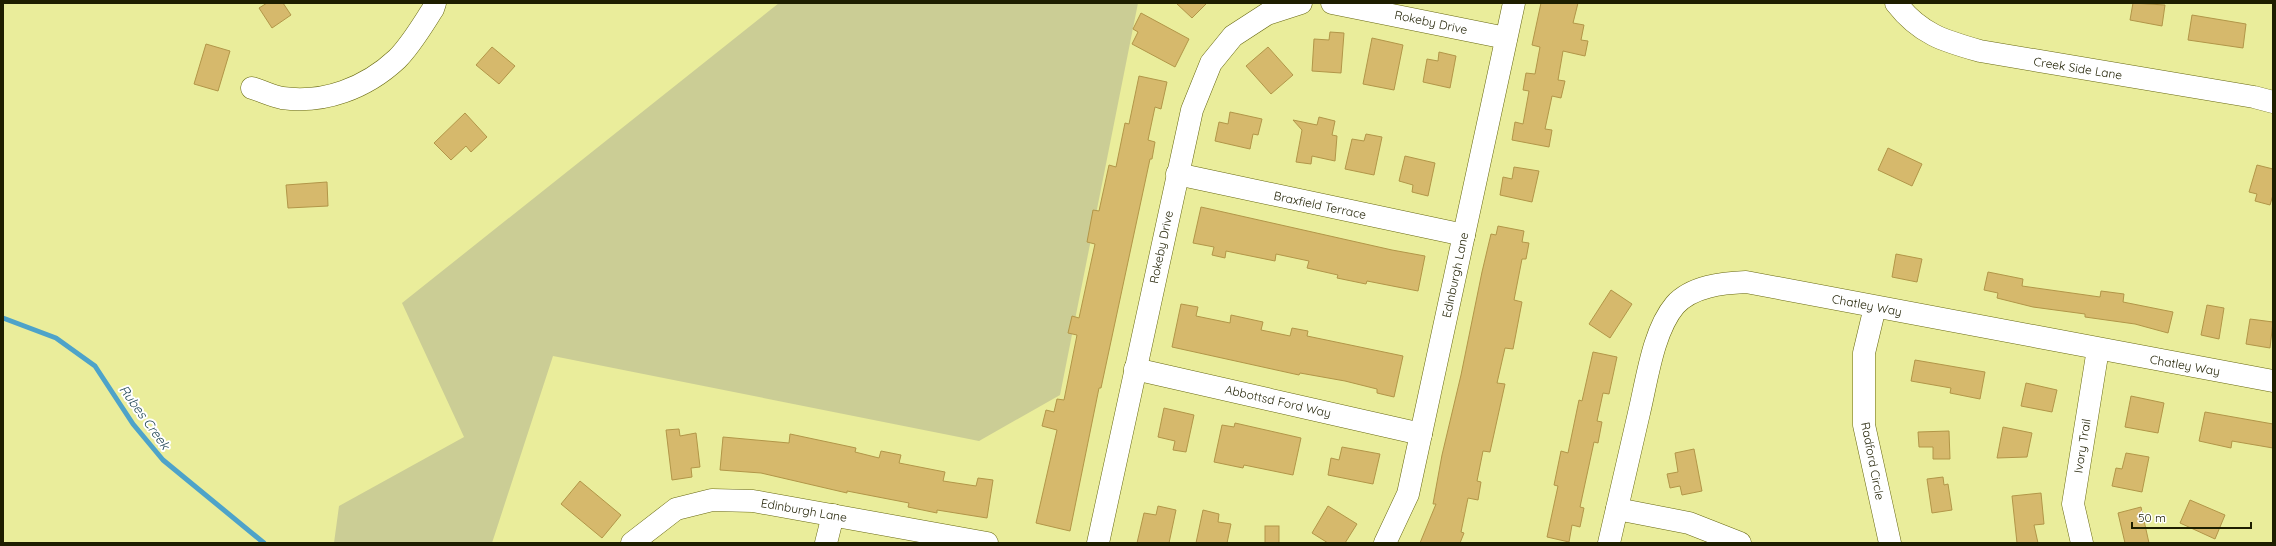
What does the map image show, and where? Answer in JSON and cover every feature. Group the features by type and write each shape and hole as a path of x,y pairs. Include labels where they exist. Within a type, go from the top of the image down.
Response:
{"street":[{"path":"252,88 280,98 305,100 329,97 354,87 380,73 398,58 433,9 435,3"},
{"name":"Rokeby Drive","path":"1098,543 1192,110 1211,63 1233,36 1267,14 1301,3"},
{"name":"Rokeby Drive","path":"1332,3 1506,38"},
{"name":"Edinburgh Lane","path":"1385,543 1408,494 1514,3"},
{"name":"Creek Side Lane","path":"1896,3 1906,17 1922,30 1942,40 1980,51 2254,97 2273,102"},
{"name":"Braxfield Terrace","path":"1177,174 1464,235"},
{"name":"Chatley Way","path":"1609,543 1653,356 1662,324 1676,304 1698,290 1720,283 1746,282 2273,381"},
{"name":"Radford Circle","path":"1875,307 1864,353 1864,425 1890,543"},
{"name":"Ivory Trail","path":"2082,543 2073,504 2098,349"},
{"name":"Abbottsd Ford Way","path":"1135,369 1421,434"},
{"name":"Edinburgh Lane","path":"632,543 676,509 712,500 753,501 987,543"},
{"path":"1617,509 1689,523 1740,543"},
{"path":"826,543 833,515"}],"green space":[{"path":"779,3 1138,3 1060,395 979,441 553,356 492,543 334,543 339,506 464,437 402,303"}],"building":[{"path":"267,3 283,3 291,15 272,28 259,8"},
{"path":"1176,3 1207,3 1192,18"},
{"path":"1541,3 1578,3 1573,23 1584,25 1581,40 1588,41 1585,56 1563,51 1558,80 1565,81 1561,98 1552,96 1545,129 1552,130 1549,147 1512,140 1515,122 1523,124 1529,91 1523,90 1526,73 1535,74 1540,47 1532,45"},
{"path":"2133,3 2165,5 2162,26 2130,20"},
{"path":"1141,13 1189,39 1175,67 1132,44 1138,32 1133,29"},
{"path":"2192,15 2246,24 2243,48 2188,40"},
{"path":"1330,32 1344,33 1341,73 1312,71 1314,39 1329,40"},
{"path":"1372,38 1403,45 1394,90 1363,84"},
{"path":"206,44 230,51 218,91 194,84"},
{"path":"492,47 515,66 499,84 476,65"},
{"path":"1268,47 1293,75 1271,94 1246,66"},
{"path":"1439,52 1456,56 1450,88 1423,82 1427,59 1438,61"},
{"path":"1139,76 1167,82 1161,109 1155,107 1148,140 1155,142 1152,159 1150,159 1101,388 1099,388 1070,531 1036,523 1057,430 1042,426 1046,410 1054,412 1057,399 1064,400 1077,335 1068,333 1072,316 1079,318 1095,244 1087,242 1093,210 1099,211 1109,165 1116,167 1125,123 1129,124"},
{"path":"1230,112 1262,119 1258,135 1253,134 1250,149 1215,141 1219,122 1228,124"},
{"path":"465,113 487,137 471,152 466,146 451,160 434,143"},
{"path":"1319,117 1335,121 1332,135 1337,136 1335,161 1312,156 1311,164 1296,162 1302,130 1293,120 1317,125"},
{"path":"1366,134 1382,137 1374,175 1345,169 1352,139 1364,141"},
{"path":"1888,148 1922,164 1912,186 1878,170"},
{"path":"1405,156 1435,163 1428,196 1412,192 1413,185 1399,181"},
{"path":"2257,165 2273,169 2273,195 2270,205 2255,201 2257,194 2249,192"},
{"path":"1514,167 1539,171 1532,202 1500,195 1503,177 1512,179"},
{"path":"327,182 328,206 288,208 286,185"},
{"path":"1201,207 1425,256 1418,291 1367,281 1366,284 1337,278 1338,275 1307,268 1309,261 1276,254 1275,261 1226,251 1225,258 1212,255 1214,247 1193,243"},
{"path":"1498,226 1524,231 1522,242 1529,243 1526,259 1522,259 1514,300 1522,302 1513,349 1505,348 1497,383 1505,384 1490,452 1483,451 1477,481 1481,482 1478,500 1468,498 1461,532 1464,533 1460,543 1420,543 1436,504 1433,504 1442,455 1461,375 1482,272 1491,234 1496,235"},
{"path":"1896,254 1922,259 1917,282 1892,277"},
{"path":"1988,272 2023,279 2022,286 2100,297 2101,291 2124,294 2123,302 2173,312 2168,333 2135,324 2085,317 2085,314 2033,307 1997,298 1998,293 1984,290"},
{"path":"1611,290 1632,304 1610,338 1589,324"},
{"path":"1181,304 1198,307 1196,316 1230,323 1231,315 1263,322 1261,330 1290,336 1292,328 1308,331 1307,336 1403,356 1394,397 1377,393 1377,389 1345,381 1300,373 1299,375 1172,347"},
{"path":"2207,305 2224,308 2219,339 2201,335"},
{"path":"2250,319 2273,322 2270,348 2246,344"},
{"path":"1593,352 1617,357 1609,394 1603,393 1597,421 1602,422 1598,443 1594,442 1580,507 1584,508 1580,527 1572,525 1569,542 1547,537 1558,486 1554,485 1561,451 1568,453 1579,400 1582,401"},
{"path":"1915,360 1985,372 1980,399 1950,393 1951,388 1911,381"},
{"path":"2026,383 2057,390 2052,412 2021,406"},
{"path":"2131,396 2164,403 2158,433 2125,427"},
{"path":"1164,408 1194,415 1186,452 1173,450 1175,441 1158,437"},
{"path":"2205,412 2273,424 2273,448 2232,441 2231,448 2199,441"},
{"path":"1235,423 1301,438 1293,475 1244,465 1243,468 1214,462 1222,425 1234,427"},
{"path":"2003,427 2032,433 2027,457 1997,458"},
{"path":"679,429 680,436 696,433 700,467 691,468 692,477 672,480 666,430"},
{"path":"1949,431 1950,459 1933,459 1933,447 1919,447 1918,432"},
{"path":"790,434 856,448 855,452 879,458 881,451 901,455 899,463 945,472 943,481 976,486 978,478 993,480 987,518 937,510 937,513 908,507 909,503 847,491 847,493 761,473 720,470 723,437 789,443"},
{"path":"1342,447 1380,454 1373,484 1328,475 1331,458 1339,460"},
{"path":"1694,449 1702,491 1682,495 1680,486 1670,488 1667,474 1678,472 1675,453"},
{"path":"2126,453 2149,457 2142,492 2112,486 2116,468 2122,469"},
{"path":"1943,477 1944,485 1948,484 1952,510 1932,513 1927,479"},
{"path":"580,481 621,515 602,538 561,504"},
{"path":"2041,493 2044,524 2034,525 2038,543 2017,543 2012,496"},
{"path":"2190,500 2225,515 2215,539 2180,523"},
{"path":"1158,506 1176,510 1169,543 1137,543 1144,513 1156,515"},
{"path":"1328,506 1357,524 1345,543 1328,543 1312,533"},
{"path":"2141,507 2149,543 2125,543 2118,513"},
{"path":"1203,510 1219,514 1218,522 1231,524 1227,543 1196,543"},
{"path":"1265,526 1279,526 1279,543 1265,543"}],"waterway":[{"name":"Rubes Creek","path":"3,318 56,338 95,366 133,424 163,460 264,543"}]}
